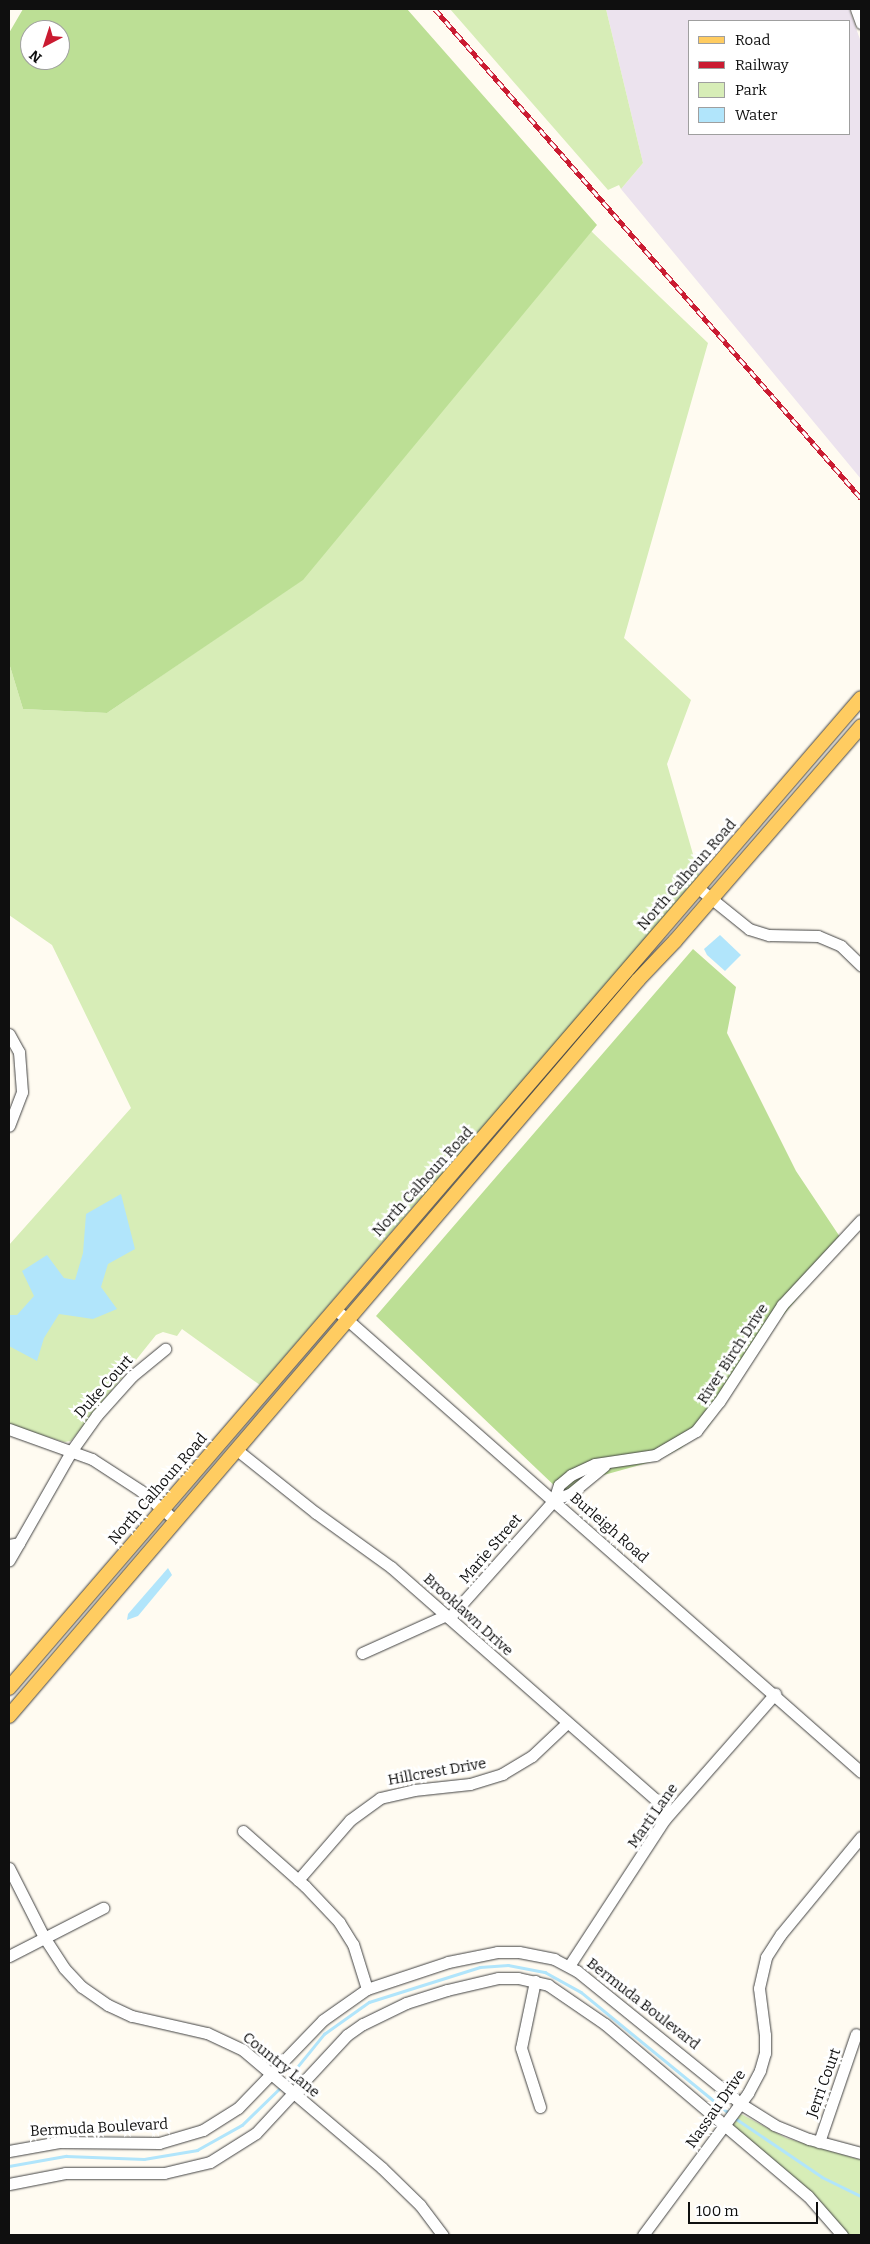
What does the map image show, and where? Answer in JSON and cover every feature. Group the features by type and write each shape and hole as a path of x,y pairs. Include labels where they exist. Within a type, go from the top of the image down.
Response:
{"main road":[{"name":"North Calhoun Road","path":"9,1688 334,1308 630,970 698,887 861,698"},
{"name":"North Calhoun Road","path":"9,1716 638,980 711,900 861,726"}],"street":[{"path":"856,9 861,23"},
{"path":"698,887 711,900 749,929 769,935 818,936 842,946 861,965"},
{"path":"9,1034 19,1052 22,1092 9,1126"},
{"name":"River Birch Drive","path":"554,1500 559,1485 584,1467 605,1465 655,1455 696,1431 720,1402 782,1305 861,1220"},
{"name":"Burleigh Road","path":"334,1308 775,1694 861,1772"},
{"name":"Duke Court","path":"9,1560 14,1544 72,1450 113,1395 152,1357 165,1349"},
{"path":"9,1429 72,1450 125,1480 176,1521"},
{"name":"Brooklawn Drive","path":"237,1450 316,1513 375,1554 448,1616 567,1724 670,1812"},
{"name":"Marie Street","path":"362,1653 448,1616 554,1500"},
{"name":"Marti Lane","path":"569,1966 670,1812 775,1694"},
{"name":"Hillcrest Drive","path":"298,1880 350,1820 380,1798 414,1790 470,1784 502,1774 532,1756 567,1724"},
{"path":"243,1831 330,1910 348,1933 367,1989"},
{"name":"Nassau Drive","path":"643,2235 753,2084 765,2053 759,1988 766,1957 781,1934 861,1837"},
{"name":"Country Lane","path":"9,1868 44,1937 72,1977 108,2005 143,2020 189,2028 220,2038 243,2050 410,2194 444,2235"},
{"path":"9,1956 104,1908"},
{"name":"Bermuda Boulevard","path":"9,2184 50,2174 144,2174 197,2166 240,2145 283,2084 322,2020 367,1989 422,1969 497,1952 539,1956 569,1966 732,2115"},
{"name":"Bermuda Boulevard","path":"9,2151 43,2143 141,2144 177,2140 225,2118 283,2084 347,2035 380,2014 477,1982 498,1978 535,1981 548,1985 584,2008 732,2115 861,2153"},
{"path":"535,1981 521,2048 540,2107"},
{"name":"Jerri Court","path":"819,2142 856,2034"},
{"path":"732,2115 808,2196 835,2233"}],"shaded area":[{"path":"606,9 849,9 861,42 861,479 621,189 643,163"}],"green space":[{"path":"23,9 407,9 597,225 303,580 107,713 23,709 9,663 9,33"},
{"path":"450,9 606,9 643,163 621,189 619,185 608,190"},
{"path":"591,231 708,343 624,638 691,700 667,764 699,875 455,1164 417,1202 260,1385 182,1329 177,1336 163,1332 156,1335 71,1441 64,1442 9,1425 9,1245 131,1108 52,945 9,915 9,663 23,709 107,713 302,580"},
{"path":"693,949 736,987 727,1033 796,1171 844,1243 775,1325 708,1427 681,1448 658,1460 593,1478 577,1493 575,1501 579,1509 376,1316"},
{"path":"741,2114 786,2138 861,2160 861,2235 847,2235 731,2127"}],"water":[{"path":"720,935 741,955 725,971 707,955 704,949"},
{"path":"121,1194 135,1249 108,1264 101,1287 117,1309 93,1319 59,1314 44,1338 37,1361 9,1346 9,1315 17,1315 34,1296 22,1271 47,1255 64,1278 75,1280 83,1253 86,1214"},
{"path":"168,1568 172,1575 138,1616 127,1620 128,1614"}],"waterway":[{"path":"285,2082 324,2034 369,2002 480,1967 508,1965 545,1972 581,1992 729,2113"},
{"path":"9,2166 66,2156 144,2159 197,2150 242,2125 282,2086"},
{"path":"735,2118 822,2177 861,2196"}],"railway":[{"path":"435,9 861,498"}]}
